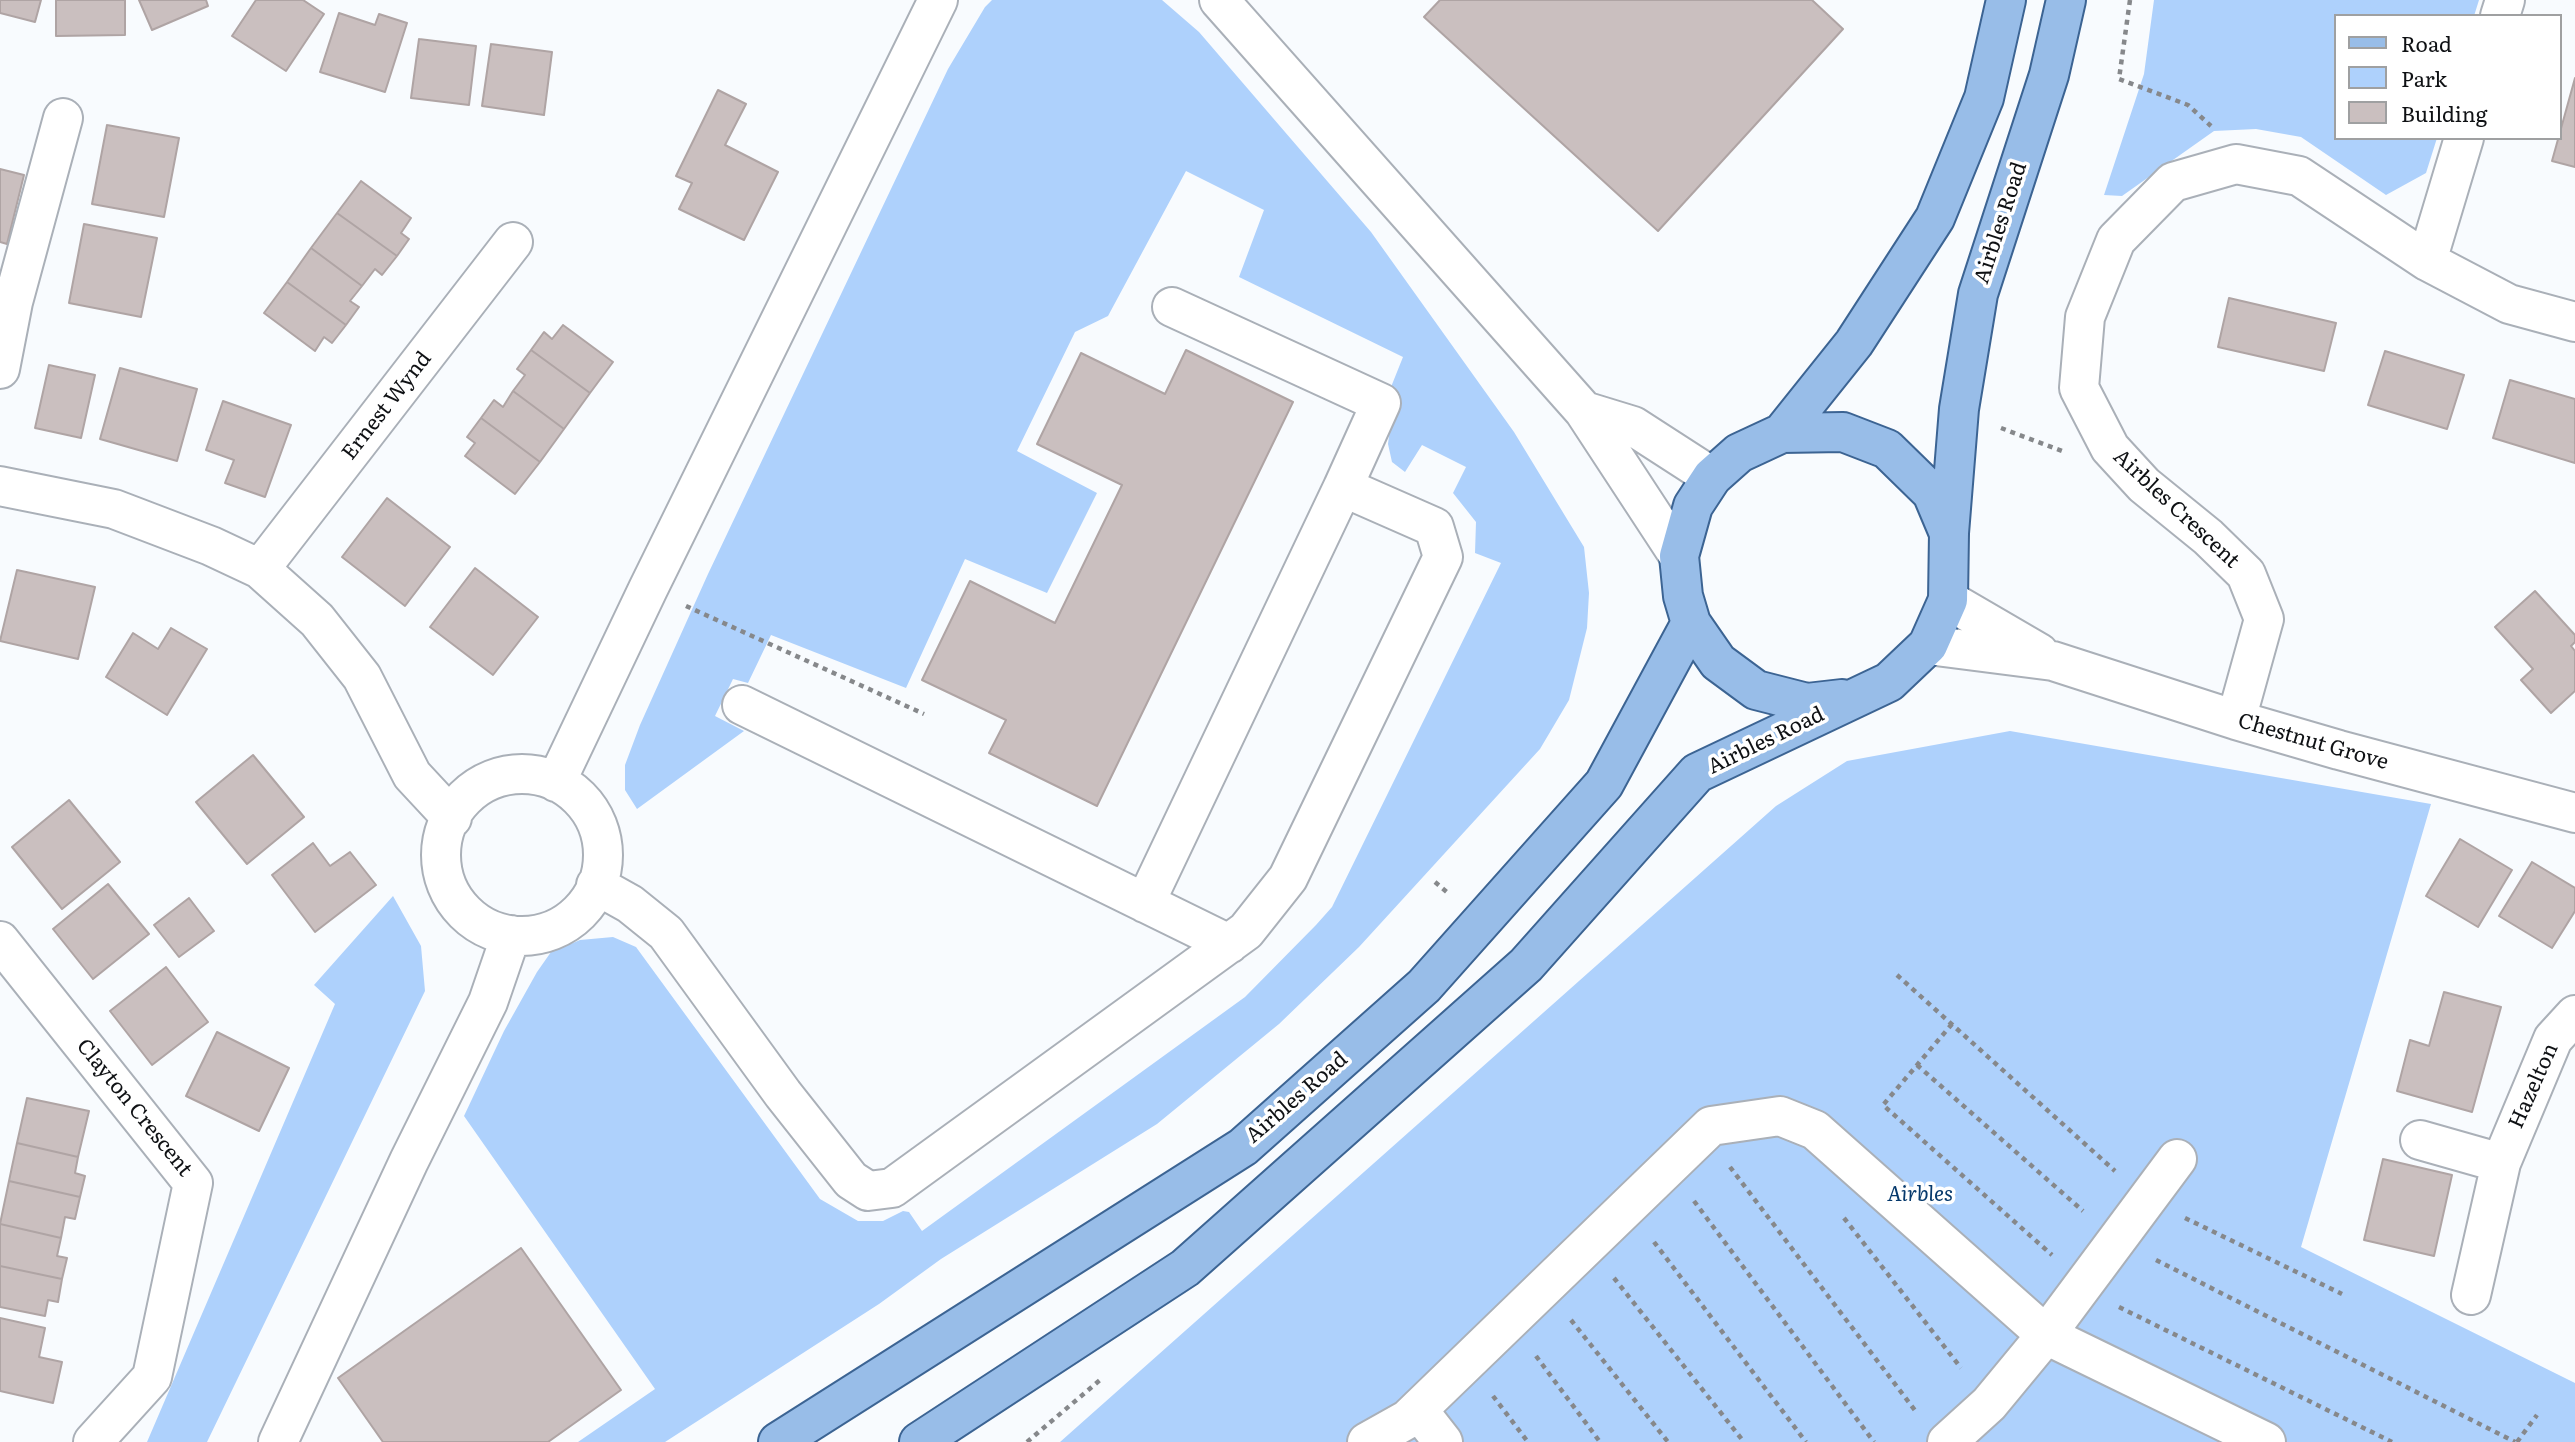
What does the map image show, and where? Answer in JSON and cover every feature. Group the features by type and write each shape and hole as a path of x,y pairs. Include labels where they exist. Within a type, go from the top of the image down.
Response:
{"main road":[{"name":"Airbles Road","path":"1782,433 1854,343 1935,218 1983,98 2006,0"},
{"name":"Airbles Road","path":"919,1442 1185,1268 1526,965 1697,774 1889,682 1928,645 1948,600 1949,533 1959,409 1978,294 2049,75 2066,0"},
{"name":"Airbles Road","path":"1854,698 1807,703 1756,690 1718,662 1691,623 1682,596 1679,556 1693,506 1712,477 1738,453 1782,433 1843,432 1887,449 1932,493 1949,533"},
{"name":"Airbles Road","path":"778,1442 1243,1147 1424,986 1604,784 1691,623"}],"street":[{"path":"556,782 938,0"},
{"path":"1219,0 1584,411 1679,556"},
{"path":"0,369 7,301 63,118"},
{"path":"2427,261 2463,140"},
{"name":"Airbles Crescent","path":"2235,720 2264,619 2246,575 2208,537 2144,485 2110,448 2079,388 2085,317 2116,240 2172,182 2236,164 2299,176 2427,261 2509,304 2575,322"},
{"name":"Ernest Wynd","path":"260,569 513,242"},
{"path":"1145,903 1381,403 1172,307"},
{"path":"1584,411 1633,426 1712,477"},
{"path":"0,486 114,509 211,546 260,569 317,620 362,677 412,775 452,818"},
{"path":"596,885 630,904 666,933 791,1104 851,1180 869,1191 892,1188 1246,931 1288,878 1443,557 1434,527 1343,486"},
{"name":"Chestnut Grove","path":"1948,600 2053,661"},
{"name":"Chestnut Grove","path":"1928,645 2053,661 2235,720 2575,813"},
{"path":"742,705 1229,944"},
{"path":"530,775 556,782 579,797 595,820 602,845 601,871 593,896 576,916 554,930 528,936 511,935 478,924 458,906 446,884 441,857 445,830 452,818 457,805 477,787 503,776 530,775"},
{"path":"278,1442 409,1161 488,1002 511,935"},
{"name":"Clayton Crescent","path":"0,941 193,1182 152,1377 93,1442"},
{"name":"Hazelton","path":"2471,1296 2501,1163 2553,1039 2575,1014"},
{"path":"1367,1442 1408,1419 1418,1410 1711,1126 1780,1116 1815,1130 2046,1335 2266,1442"},
{"path":"2420,1140 2501,1163"},
{"path":"1934,1431 1989,1404 2046,1335 2177,1159"},
{"path":"1418,1410 1443,1442"}],"path":[{"path":"2130,0 2119,79 2188,105 2256,168"},
{"path":"1959,409 2069,454 2110,448"},
{"path":"648,589 925,714"},
{"path":"1897,975 2147,1200 2342,1294"},
{"path":"1951,1024 1883,1105 2082,1286 2392,1442"},
{"path":"1917,1065 2117,1240 2516,1442 2537,1415"},
{"path":"1704,1133 1934,1431"},
{"path":"1668,1167 1874,1442"},
{"path":"1627,1207 1806,1442"},
{"path":"1843,1217 1989,1404"},
{"path":"1587,1245 1744,1442"},
{"path":"1544,1287 1668,1442"},
{"path":"1510,1320 1601,1442"},
{"path":"1467,1362 1528,1442"}],"green space":[{"path":"992,0 1162,0 1199,32 1371,232 1514,432 1584,547 1589,593 1587,628 1569,700 1540,749 1359,947 1279,1024 1157,1124 941,1259 879,1304 665,1442 578,1442 655,1389 464,1116 504,1031 551,952 580,940 613,937 636,947 820,1199 858,1221 883,1221 903,1211 909,1212 922,1231 1245,997 1332,907 1501,563 1475,553 1476,522 1453,493 1466,467 1422,445 1405,472 1392,462 1388,444 1390,428 1400,400 1389,392 1403,357 1239,277 1264,210 1186,171 1108,316 1075,332 1017,451 1097,493 1047,593 965,559 906,688 771,635 748,683 733,679 715,716 744,731 637,809 625,790 625,765 640,725 708,574 948,69 985,7"},
{"path":"2154,0 2479,0 2475,14 2334,14 2334,140 2436,140 2426,173 2386,195 2301,137 2256,129 2214,131 2122,196 2104,195 2144,74"},
{"name":"Airbles","path":"2010,731 2431,804 2301,1247 2575,1383 2575,1442 1060,1442 1776,806 1847,761"},
{"path":"393,896 421,946 425,991 207,1442 147,1442 335,1004 314,985"}],"building":[{"path":"0,0 41,0 35,22 0,13"},
{"path":"56,0 125,0 125,35 56,36"},
{"path":"139,0 206,0 208,6 152,30"},
{"path":"256,0 303,0 324,14 286,71 232,36"},
{"path":"1440,0 1812,0 1843,29 1658,231 1424,17"},
{"path":"339,13 375,25 379,14 407,23 385,92 320,72"},
{"path":"419,39 476,46 469,105 411,98"},
{"path":"491,44 552,52 544,115 482,106"},
{"path":"2575,78 2575,167 2552,161 2558,140 2561,140 2561,129"},
{"path":"718,90 746,104 725,145 778,172 744,240 679,209 692,183 676,176"},
{"path":"107,125 179,138 164,217 92,204"},
{"path":"0,169 24,175 7,244 0,242"},
{"path":"361,181 411,218 401,233 409,239 397,256 337,213"},
{"path":"337,213 397,256 382,275 375,269 362,286 311,248"},
{"path":"84,224 157,238 141,317 69,303"},
{"path":"311,248 362,286 350,301 359,307 346,325 287,282"},
{"path":"287,282 346,325 332,343 324,337 315,351 264,313"},
{"path":"2229,298 2336,323 2324,371 2218,347"},
{"path":"563,325 613,362 590,393 531,350 544,332 552,339"},
{"path":"531,350 590,393 564,429 513,391 525,375 517,369"},
{"path":"1186,350 1293,402 1097,806 989,753 1006,720 922,680 970,581 1055,623 1122,485 1037,444 1081,353 1165,394"},
{"path":"2385,351 2464,375 2447,429 2368,405"},
{"path":"49,365 95,375 81,438 35,428"},
{"path":"120,368 197,389 177,461 100,439"},
{"path":"2510,380 2575,399 2575,463 2493,438"},
{"path":"513,391 564,429 540,462 481,418 494,400 503,407"},
{"path":"223,401 291,425 265,497 225,483 234,460 206,450"},
{"path":"481,418 540,462 515,494 465,456 475,443 467,437"},
{"path":"387,498 450,547 405,606 342,557"},
{"path":"475,568 538,617 493,675 430,627"},
{"path":"17,570 95,587 78,659 0,641"},
{"path":"2535,591 2575,635 2575,642 2571,646 2575,651 2575,691 2551,713 2521,680 2533,669 2495,627"},
{"path":"171,628 207,649 167,715 106,677 133,633 158,649"},
{"path":"253,755 304,817 247,864 196,802"},
{"path":"69,800 120,862 62,909 12,847"},
{"path":"2460,839 2512,870 2478,927 2426,896"},
{"path":"313,843 330,866 350,852 376,885 315,932 272,875"},
{"path":"2532,862 2575,888 2575,911 2552,948 2499,916"},
{"path":"108,884 149,934 93,979 53,929"},
{"path":"189,898 214,931 179,957 154,925"},
{"path":"166,967 208,1022 152,1065 110,1011"},
{"path":"2444,992 2501,1007 2472,1112 2397,1091 2410,1040 2429,1046"},
{"path":"217,1032 289,1068 259,1131 186,1096"},
{"path":"27,1098 89,1111 78,1157 17,1143"},
{"path":"17,1143 78,1157 75,1173 85,1176 80,1197 9,1181"},
{"path":"2383,1159 2452,1175 2434,1256 2364,1240"},
{"path":"9,1181 80,1197 75,1219 65,1217 61,1238 0,1224"},
{"path":"0,1224 61,1238 57,1256 67,1258 62,1279 0,1266"},
{"path":"521,1248 621,1390 548,1442 383,1442 338,1378"},
{"path":"0,1266 62,1279 58,1302 48,1300 45,1316 0,1307"},
{"path":"0,1318 45,1328 39,1357 62,1362 53,1403 0,1391"}]}
